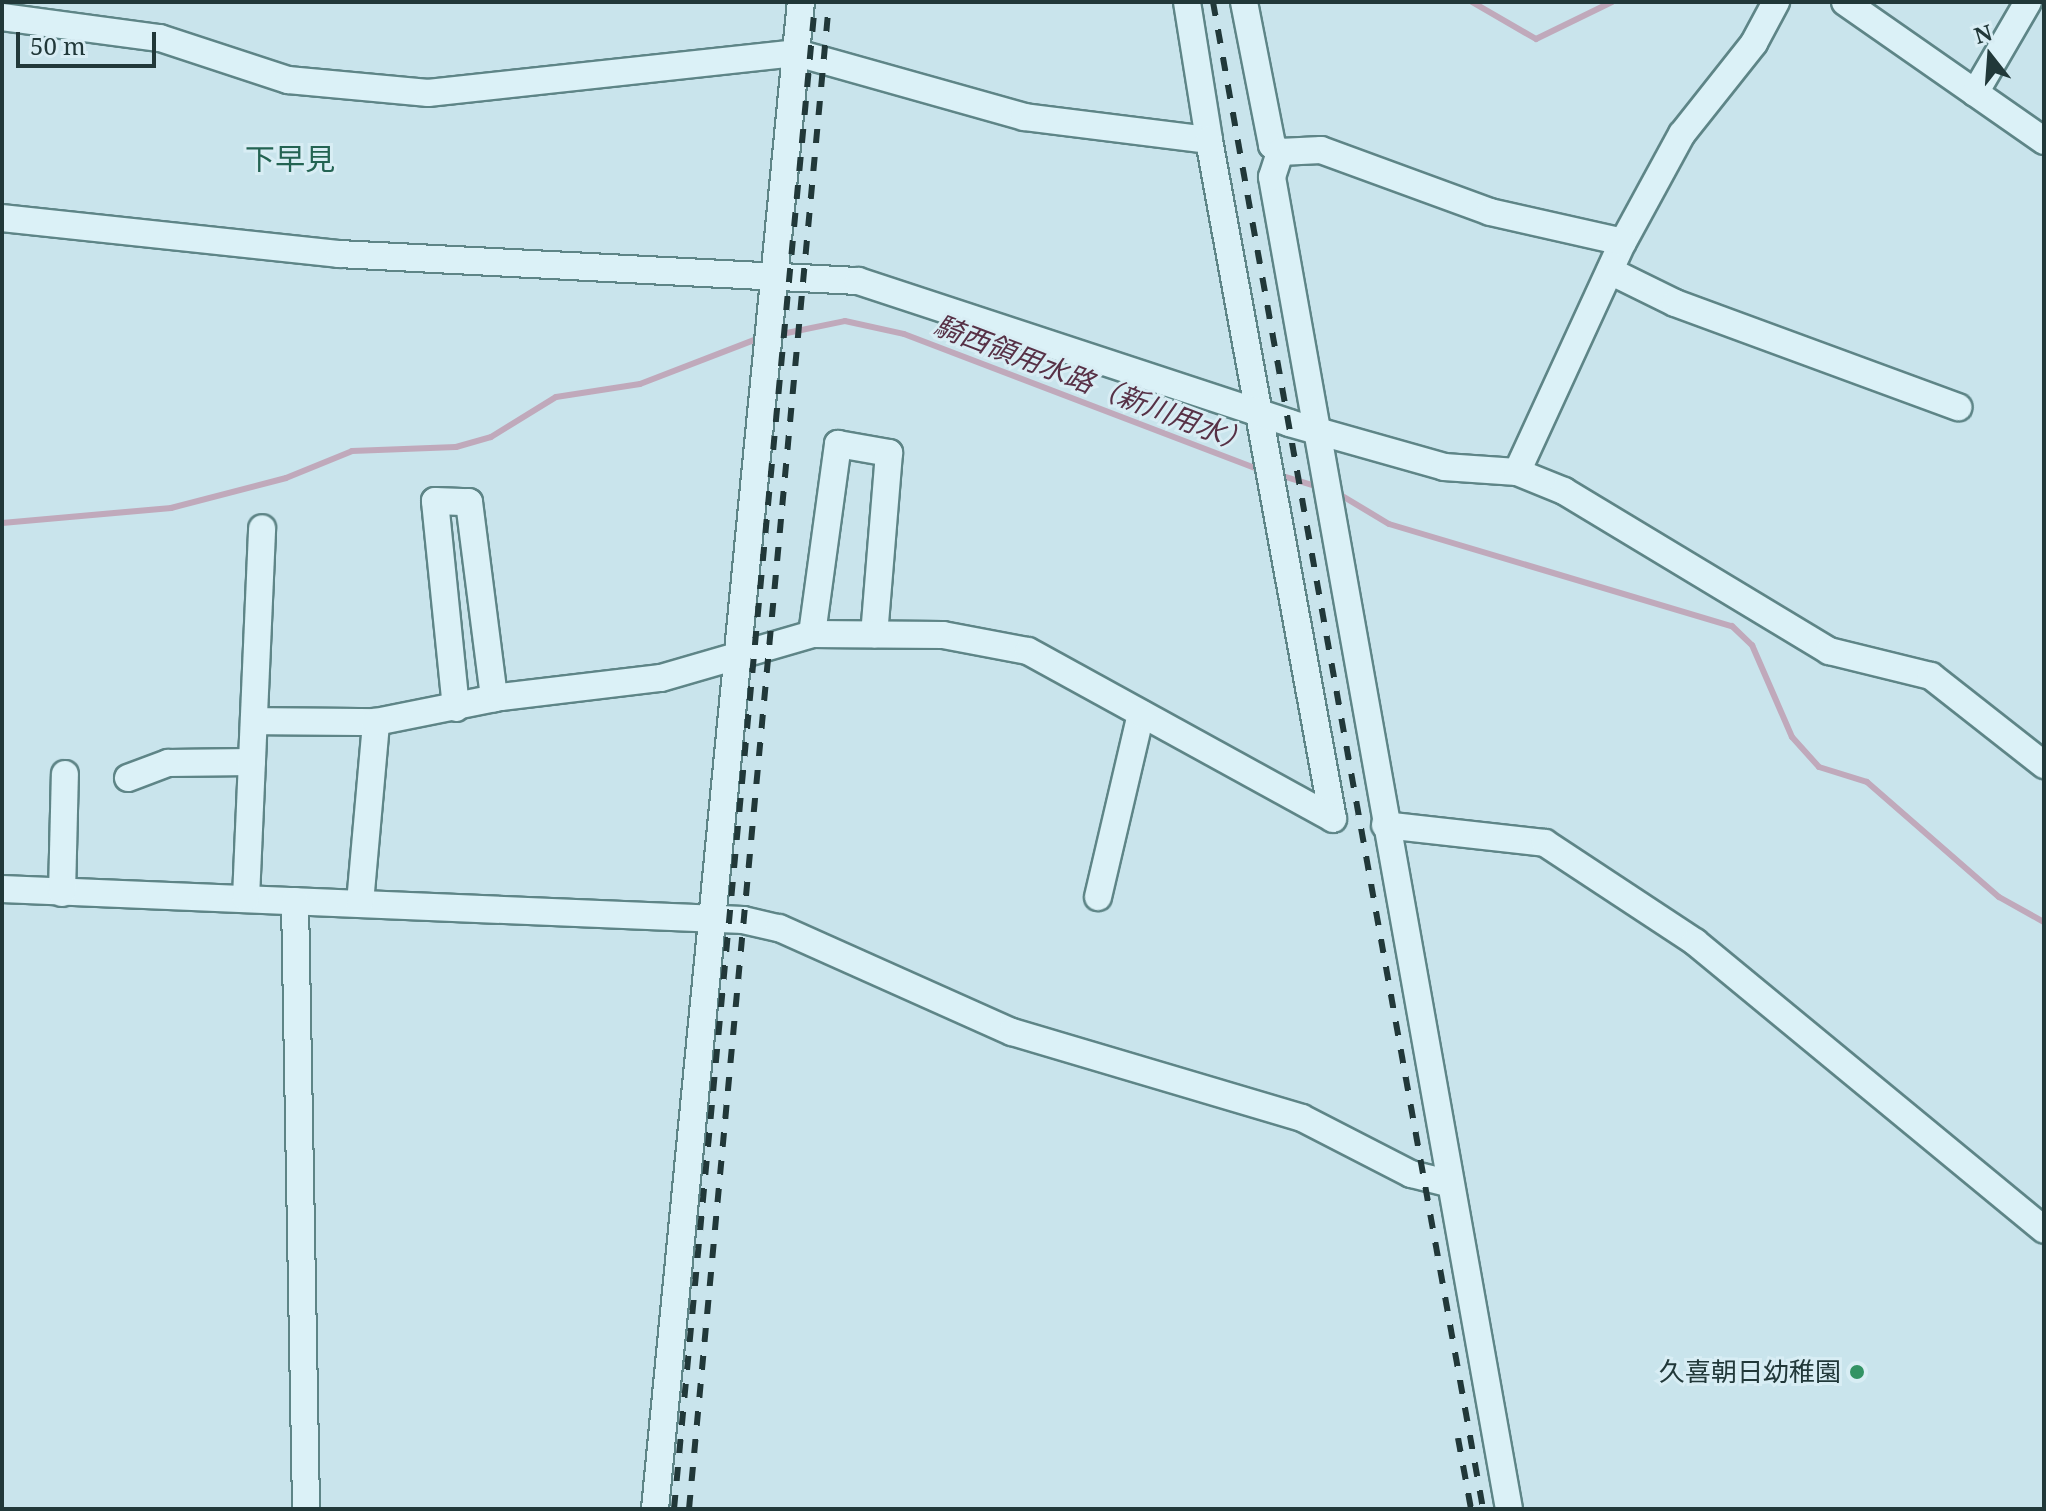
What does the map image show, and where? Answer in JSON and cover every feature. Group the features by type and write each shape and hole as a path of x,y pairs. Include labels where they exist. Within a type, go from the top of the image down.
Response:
{"street":[{"path":"656,1503 715,920 801,2"},
{"path":"254,721 376,722 494,698 661,678 812,634 943,635 1028,651 1333,819 1256,412 1187,2"},
{"path":"1244,2 1272,145 1280,152 1321,150 1490,212 1623,242"},
{"path":"1517,472 1623,242 1682,134 1754,43 1776,2"},
{"path":"1975,93 2028,2"},
{"path":"1853,4 2044,141"},
{"path":"2,17 160,38 288,80 428,93 797,53 1024,117 1209,140"},
{"path":"1280,152 1272,177 1314,427 1446,1183 1509,1509"},
{"path":"2,218 339,254 858,281 1256,412 1444,467 1517,472 1564,491 1829,651 1931,676 2040,754"},
{"path":"1610,271 1675,303 1958,407"},
{"path":"812,634 838,444 889,453 874,634"},
{"path":"456,708 435,501 469,502 494,698"},
{"path":"246,898 262,528"},
{"path":"1098,897 1141,714"},
{"path":"360,903 376,722"},
{"path":"128,778 168,763 252,762"},
{"path":"62,893 65,774"},
{"path":"1385,825 1545,843 1695,942 2044,1230"},
{"path":"2,889 715,920 779,928 1012,1032 1242,1096 1446,1183"},
{"path":"295,901 306,1497"}],"waterway":[{"path":"1472,2 1536,39 1612,2"},
{"name":"騎西領用水路（新川用水）","path":"777,335 845,321 904,334 1261,470"},
{"name":"騎西領用水路（新川用水）","path":"2,523 171,508 286,478 352,451 456,447 491,437 556,397 640,384 762,337"},
{"name":"騎西領用水路（新川用水）","path":"1276,474 1319,487"},
{"name":"騎西領用水路（新川用水）","path":"1334,491 1389,524 1732,626 1752,645 1792,737 1819,767 1867,782 1999,897 2044,922"}],"railway":[{"path":"674,1509 815,2"},
{"path":"689,1509 829,2"},
{"path":"1213,2 1483,1509"},
{"path":"1458,1438 1471,1509"}],"place":[{"name":"久喜朝日幼稚園","path":"1857,1372"}],"district":[{"name":"下早見","path":"290,159"}]}
